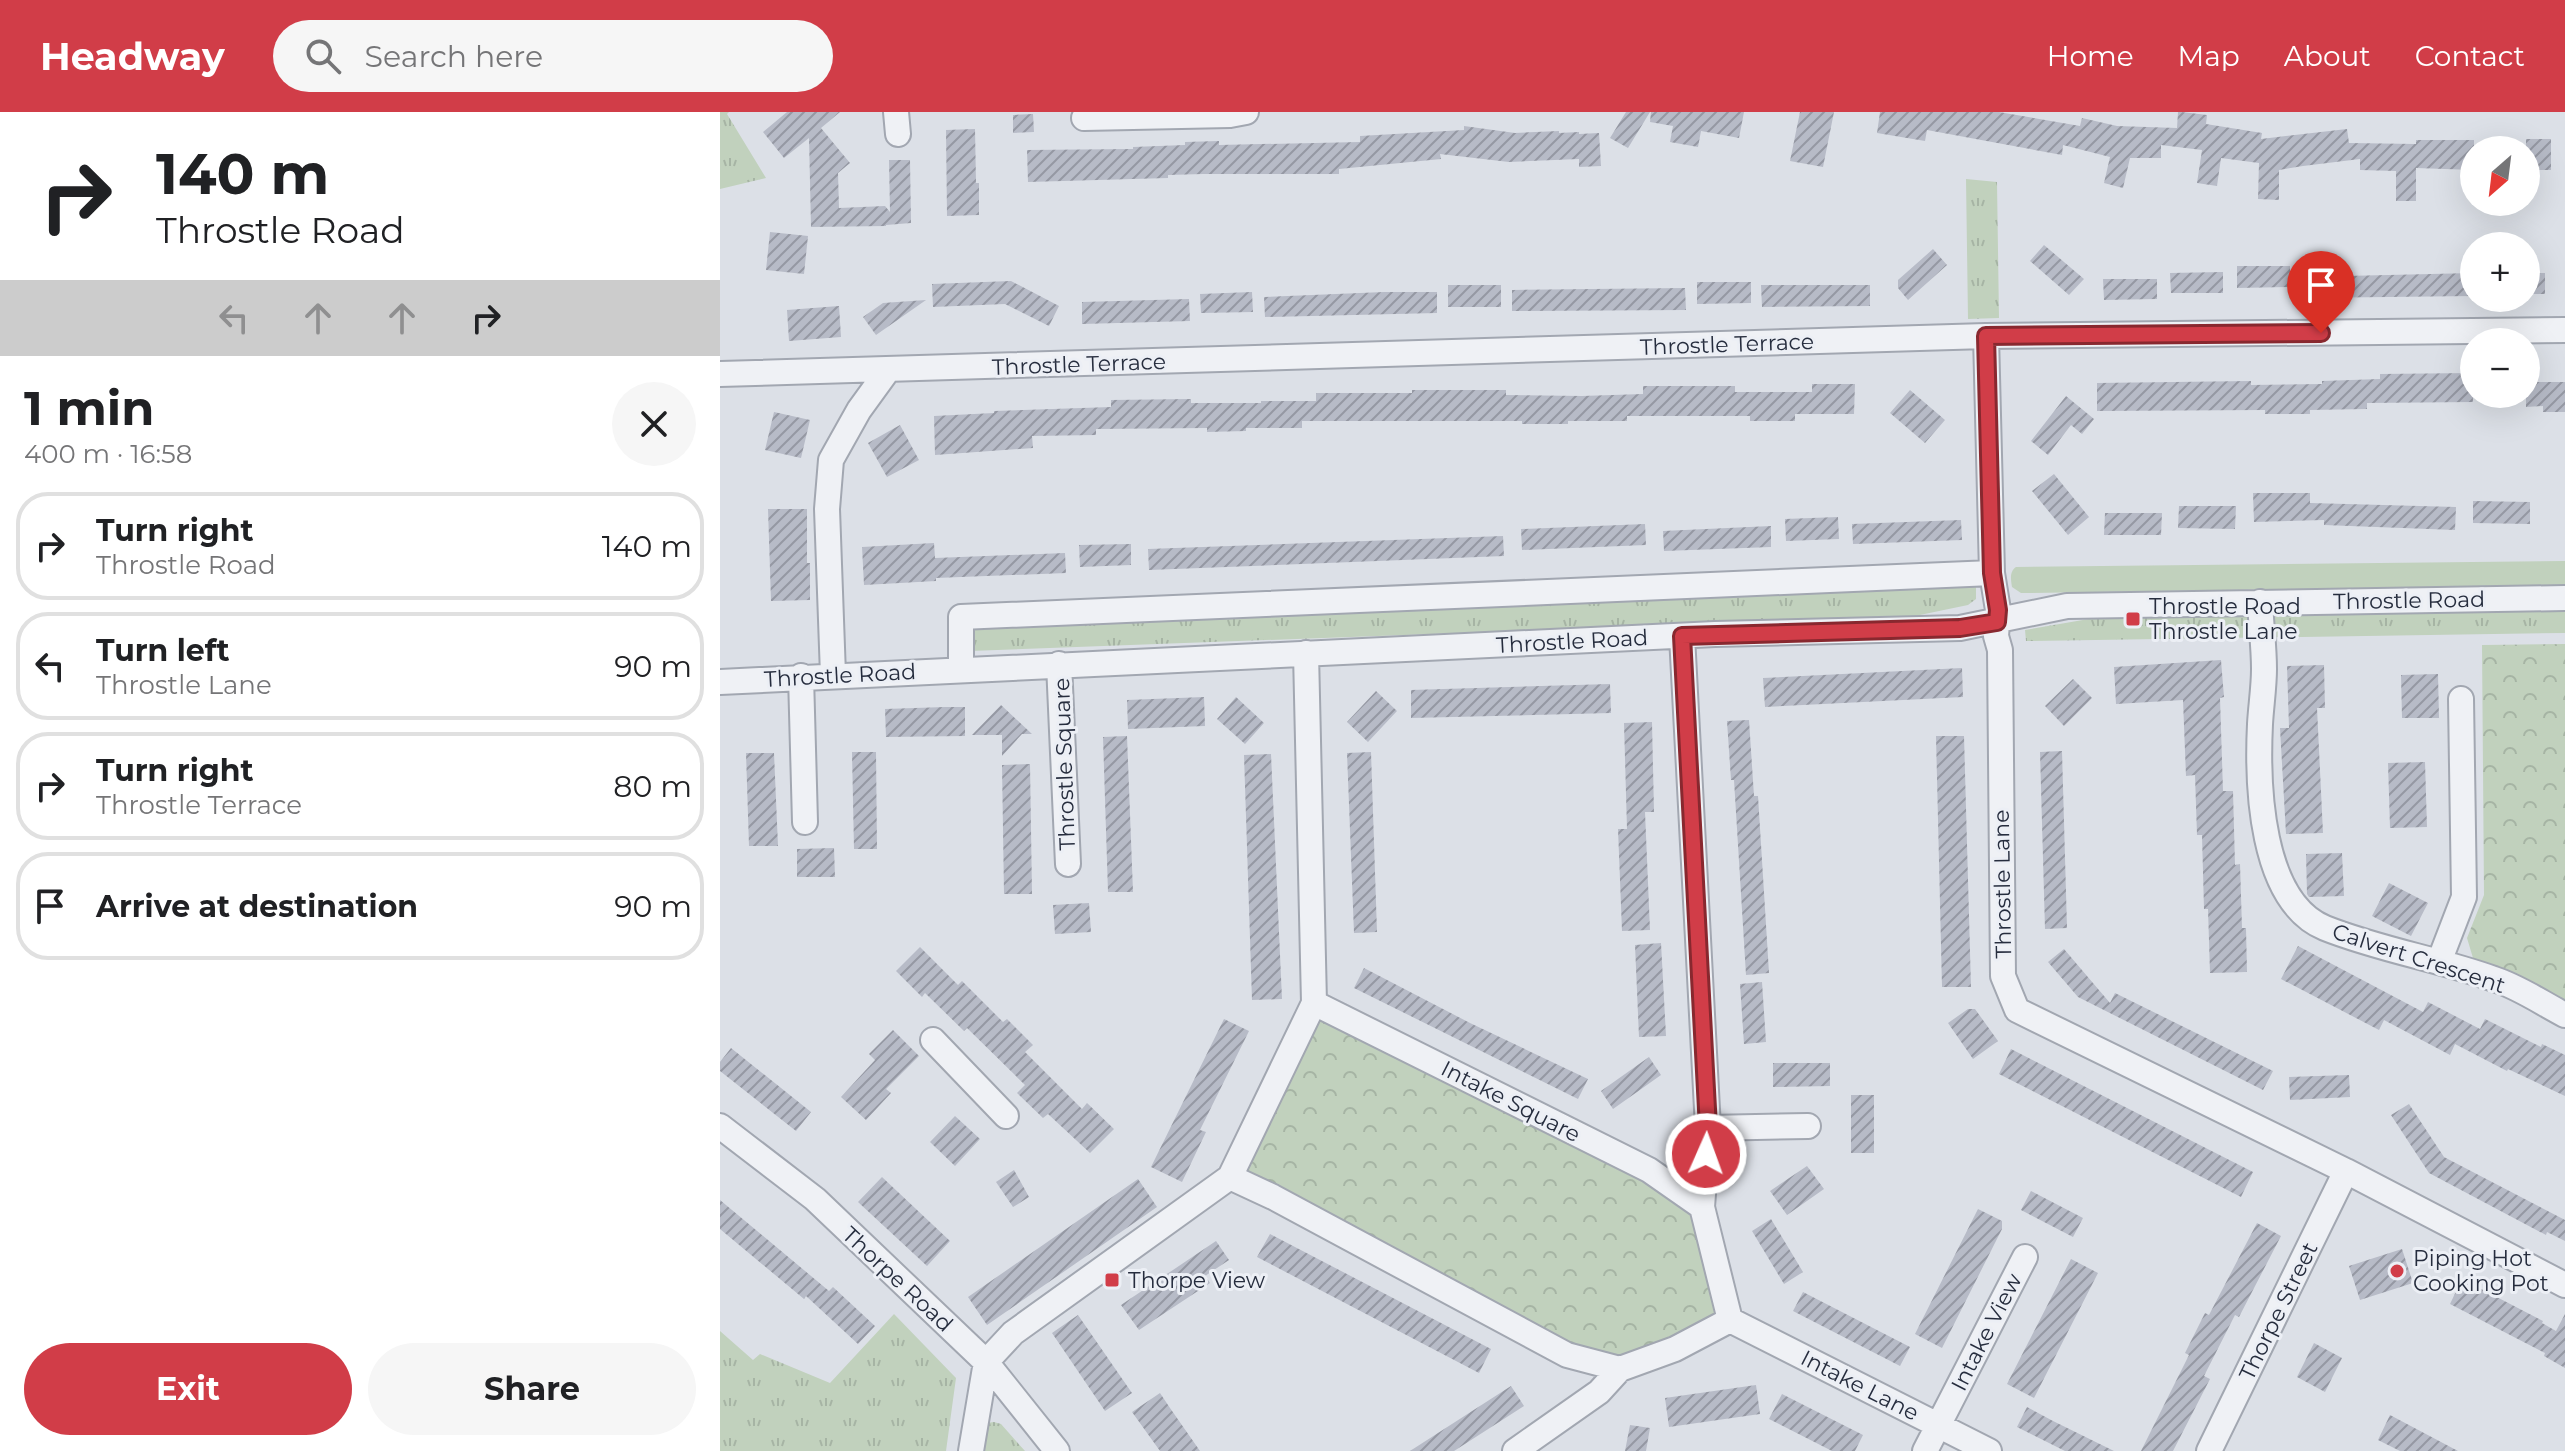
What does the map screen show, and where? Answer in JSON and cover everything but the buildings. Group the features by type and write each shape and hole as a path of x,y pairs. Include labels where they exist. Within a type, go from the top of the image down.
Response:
{"street":[{"path":"1084,118 1230,115 1246,112"},
{"name":"Throstle Terrace","path":"720,374 1986,336 2565,330"},
{"name":"Throstle Lane","path":"1986,336 1992,573 1998,610 1996,636 2000,650 2003,976 2017,1010 2346,1171 2565,1285"},
{"path":"833,675 827,509 831,460 859,410 888,370"},
{"path":"961,669 961,617 1992,573"},
{"name":"Throstle Road","path":"720,682 1682,636 1960,628 2067,606 2565,598"},
{"name":"Calvert Crescent","path":"2260,602 2264,670 2259,727 2262,796 2271,856 2283,888 2298,908 2321,926 2387,949 2497,980 2565,1015"},
{"path":"1515,1451 1541,1444 1620,1369 1675,1349 1730,1320 1702,1207 1708,1128 1682,636"},
{"path":"971,1451 986,1362 1013,1333 1230,1177 1314,1003 1306,653"},
{"name":"Throstle Square","path":"1059,664 1068,864"},
{"path":"801,676 805,822"},
{"path":"2439,962 2464,897 2461,699"},
{"name":"Intake Square","path":"1314,1003 1649,1170 1702,1207"},
{"path":"933,1040 1006,1116"},
{"name":"Thorpe Road","path":"720,1126 815,1199 986,1362 1057,1451"},
{"path":"1708,1128 1808,1126"},
{"name":"Thorpe Street","path":"2209,1451 2346,1171"},
{"path":"1230,1177 1567,1355 1620,1369"},
{"name":"Intake View","path":"1925,1451 2025,1257"},
{"name":"Intake Lane","path":"1730,1320 1989,1451"}],"green space":[{"path":"720,112 729,112 727,114 766,178 720,189"},
{"path":"1966,179 1997,182 1999,318 1968,319"},
{"path":"2565,561 2565,585 2021,593 2012,587 2011,579 2016,567"},
{"path":"1976,585 1976,599 1968,605 1915,616 970,651 969,635 983,623"},
{"path":"2565,609 2565,633 2026,641 2025,630 2106,616"},
{"path":"2565,644 2565,1000 2473,958 2467,938 2484,895 2482,645"},
{"path":"1314,1003 1702,1207 1730,1320 1620,1369 1231,1177"},
{"path":"894,1314 956,1378 946,1451 720,1451 720,1331 753,1360 760,1354 830,1383"},
{"path":"986,1423 1001,1424 1025,1451 982,1451"}],"place":[{"name":"Throstle Road Throstle Lane","path":"2133,619"},
{"name":"Piping Hot Cooking Pot","path":"2397,1271"},
{"name":"Thorpe View","path":"1112,1280"}],"route":[{"path":"1706,1154 1708,1128 1682,636 1960,628 1997,622 1992,573 1986,336 2321,333"}]}
